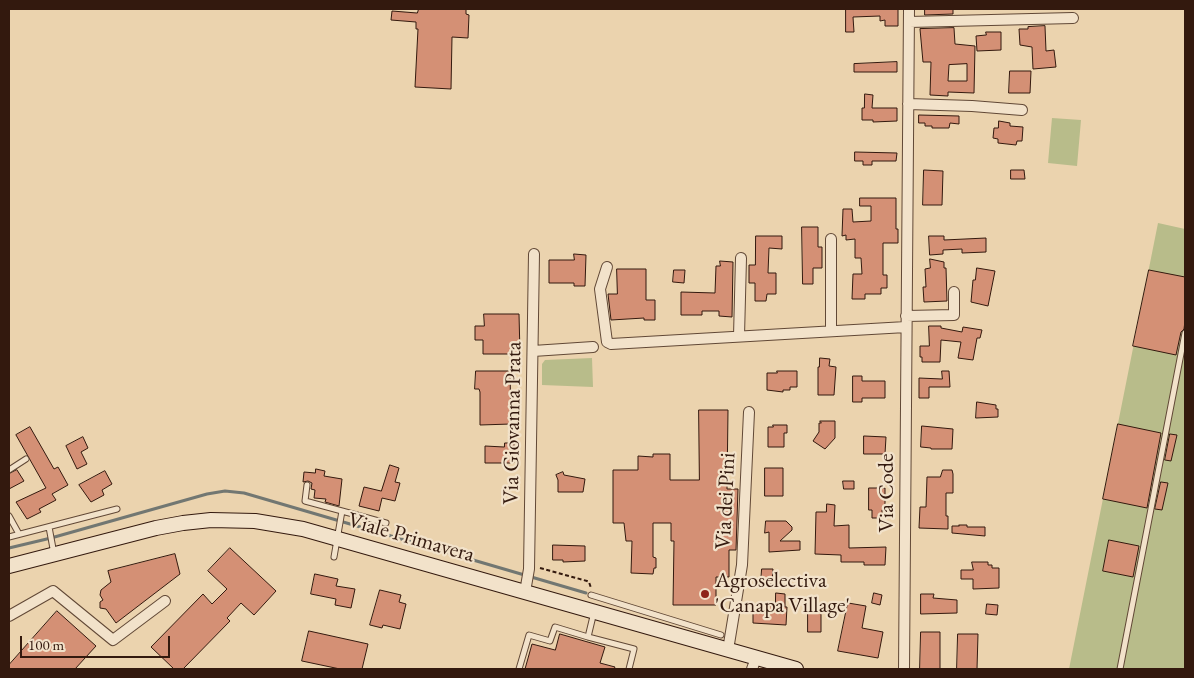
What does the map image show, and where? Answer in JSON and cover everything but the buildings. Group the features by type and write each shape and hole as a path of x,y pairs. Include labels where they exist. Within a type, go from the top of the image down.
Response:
{"main road":[{"name":"Viale Primavera","path":"9,566 53,550 156,528 211,520 272,523 338,535 526,589 633,623 693,633 754,664 796,669"}],"street":[{"name":"Via Code","path":"904,669 909,9"},
{"path":"909,22 1073,18"},
{"path":"908,104 1022,110"},
{"path":"831,239 831,331"},
{"name":"Via Giovanna Prata","path":"526,589 529,568 534,254"},
{"path":"739,336 741,258"},
{"path":"608,267 600,289 607,342 611,344 831,331 954,315 954,292"},
{"path":"533,351 592,347"},
{"name":"Via dei Pini","path":"728,650 742,565 749,412"},
{"path":"9,616 53,591 113,640 165,601"}],"lane":[{"path":"1120,669 1185,333"},
{"path":"9,470 26,460"},
{"path":"306,485 305,501 386,524"},
{"path":"9,537 49,530 117,510"},
{"path":"334,557 342,513"},
{"path":"9,516 19,534"},
{"path":"49,530 53,550"},
{"path":"591,595 636,609 693,633 722,635"},
{"path":"633,623 636,609"},
{"path":"588,636 594,612"},
{"path":"519,669 529,635 550,641 555,627 634,649 629,669"}],"path":[{"path":"529,568 537,567 587,581 591,586 591,595"}],"green space":[{"path":"1052,118 1081,120 1077,166 1048,163"},
{"path":"1158,223 1185,229 1185,669 1069,669"},
{"path":"592,358 593,387 542,385 542,364 545,360"}],"waterway":[{"path":"9,548 207,494 225,491 244,493 586,593"}],"place":[{"name":"Agroselectiva 'Canapa Village'","path":"705,594"}]}
